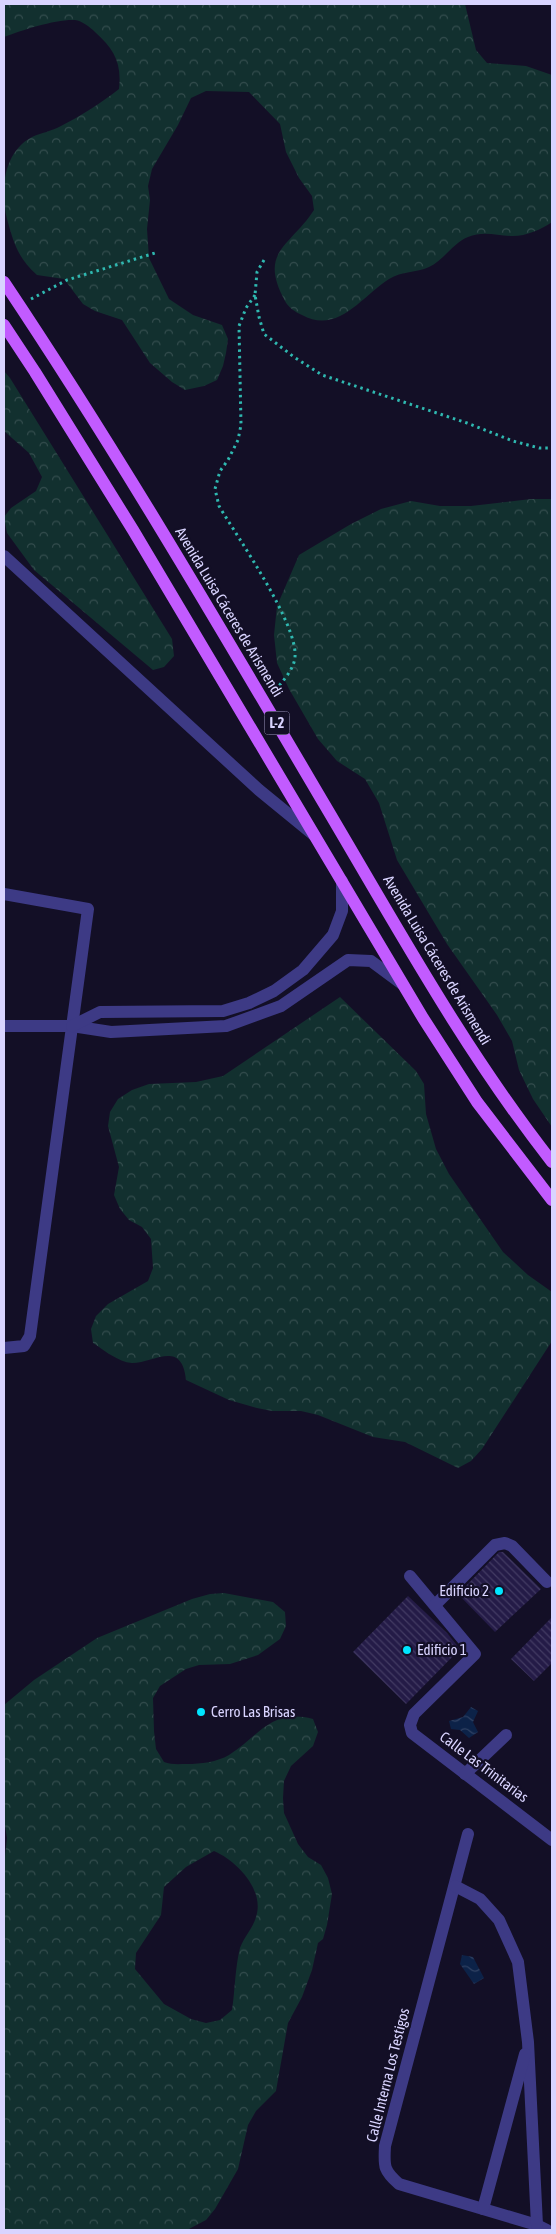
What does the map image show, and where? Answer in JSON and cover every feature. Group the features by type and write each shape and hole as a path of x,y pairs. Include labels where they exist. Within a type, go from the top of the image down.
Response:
{"main road":[{"name":"Avenida Luisa Cáceres de Arismendi","path":"4,282 55,359 265,703 443,1006 497,1088 552,1162"},
{"name":"L-2","path":"4,325 133,530 402,984 477,1102 552,1200"}],"street":[{"name":"L-2","path":"4,556 259,790 316,838"},
{"path":"72,1026 100,1012 223,1011 249,1003 274,991 303,970 333,935 342,911 342,881"},
{"path":"4,894 88,909 30,1336 24,1346 4,1348"},
{"path":"4,1026 72,1026 110,1032 226,1026 281,1006 348,960 371,961 402,984"},
{"path":"249,1003 253,1016"},
{"path":"133,1031 134,1012"},
{"path":"410,1576 434,1605 495,1545 505,1543 512,1546 547,1582"},
{"name":"Calle Las Trinitarias","path":"434,1605 475,1654 414,1714 410,1725 412,1733 552,1840"},
{"path":"465,1774 506,1734"},
{"name":"Calle Interna Los Testigos","path":"454,1886 480,1899 499,1920 518,1962 528,2042 542,2228 399,2184 388,2174 384,2166 385,2146 454,1886 468,1834"},
{"name":"Calle Interna Los Testigos","path":"482,2209 528,2042"}],"path":[{"path":"19,305 67,280 155,253"},
{"path":"264,260 257,272 254,296 264,334 322,375 467,422 513,441 539,448 552,448"},
{"path":"254,296 246,308 239,326 241,425 238,440 220,471 215,489 219,506 287,620 294,643 295,659 287,676 265,703"}],"green space":[{"path":"4,4 465,4 476,50 487,63 526,66 552,75 552,222 543,228 527,234 510,236 484,234 468,237 429,267 389,279 349,311 338,317 327,320 315,320 302,315 286,303 275,271 276,260 280,251 314,210 312,196 299,178 286,152 280,124 249,92 206,91 191,98 178,125 152,169 148,186 150,200 147,229 149,258 169,299 193,315 222,325 228,339 223,366 217,380 204,386 185,390 172,382 150,363 122,320 95,311 83,304 64,279 37,275 25,263 18,250 7,219 4,196 6,173 15,152 32,137 54,129 91,109 119,89 120,80 118,64 112,51 91,28 78,21 67,20 49,23 4,37"},
{"path":"4,371 172,639 174,656 164,667 153,670 34,570 7,533 4,517 11,508 36,491 42,477 29,453 4,431"},
{"path":"531,499 552,499 552,1127 533,1099 519,1070 512,1041 497,1015 447,944 397,860 379,803 365,779 337,761 318,739 289,689 277,663 274,635 277,606 299,555 351,524 381,509 411,501 440,506 471,506"},
{"path":"340,997 416,1071 424,1084 426,1114 436,1149 449,1174 503,1252 528,1275 552,1292 552,1341 482,1449 471,1461 458,1468 405,1442 373,1437 318,1415 301,1411 272,1411 229,1400 186,1380 183,1367 179,1360 173,1357 166,1356 132,1363 111,1355 93,1343 91,1329 96,1316 108,1304 148,1281 153,1268 151,1239 142,1227 129,1220 120,1209 114,1195 119,1167 108,1126 110,1112 118,1099 132,1090 149,1084 196,1082 223,1076"},
{"path":"224,1593 273,1602 285,1612 286,1626 280,1639 258,1655 230,1664 199,1665 186,1669 160,1686 153,1698 154,1731 156,1749 164,1762 192,1764 219,1759 240,1748 266,1726 286,1717 313,1719 318,1732 313,1746 291,1766 284,1781 284,1813 298,1844 308,1857 321,1865 328,1878 332,1894 323,1939 318,1943 312,1970 302,1997 288,2023 276,2091 256,2111 248,2125 238,2169 215,2209 206,2220 187,2230 4,2230 4,1865 7,1838 4,1820 4,1705 34,1680 97,1638 192,1599 210,1594","holes":["214,1851 240,1869 247,1878 253,1887 258,1907 255,1921 240,1948 232,2010 220,2020 206,2023 191,2019 164,2004 135,1969 136,1953 161,1915 164,1887 186,1867"]}],"water":[{"path":"471,1707 478,1711 473,1722 478,1732 469,1738 460,1730 451,1729 449,1721 463,1717"},
{"path":"462,1955 473,1957 484,1978 474,1984 460,1964"}],"building":[{"name":"Edificio 2","path":"499,1552 503,1552 541,1589 495,1632 458,1594"},
{"name":"Edificio 1","path":"408,1596 447,1633 460,1649 406,1704 353,1652"},
{"path":"552,1617 552,1663 534,1681 511,1659"}],"place":[{"name":"Edificio 2","path":"499,1591"},
{"name":"Edificio 1","path":"407,1650"},
{"name":"Cerro Las Brisas","path":"201,1712"}]}
